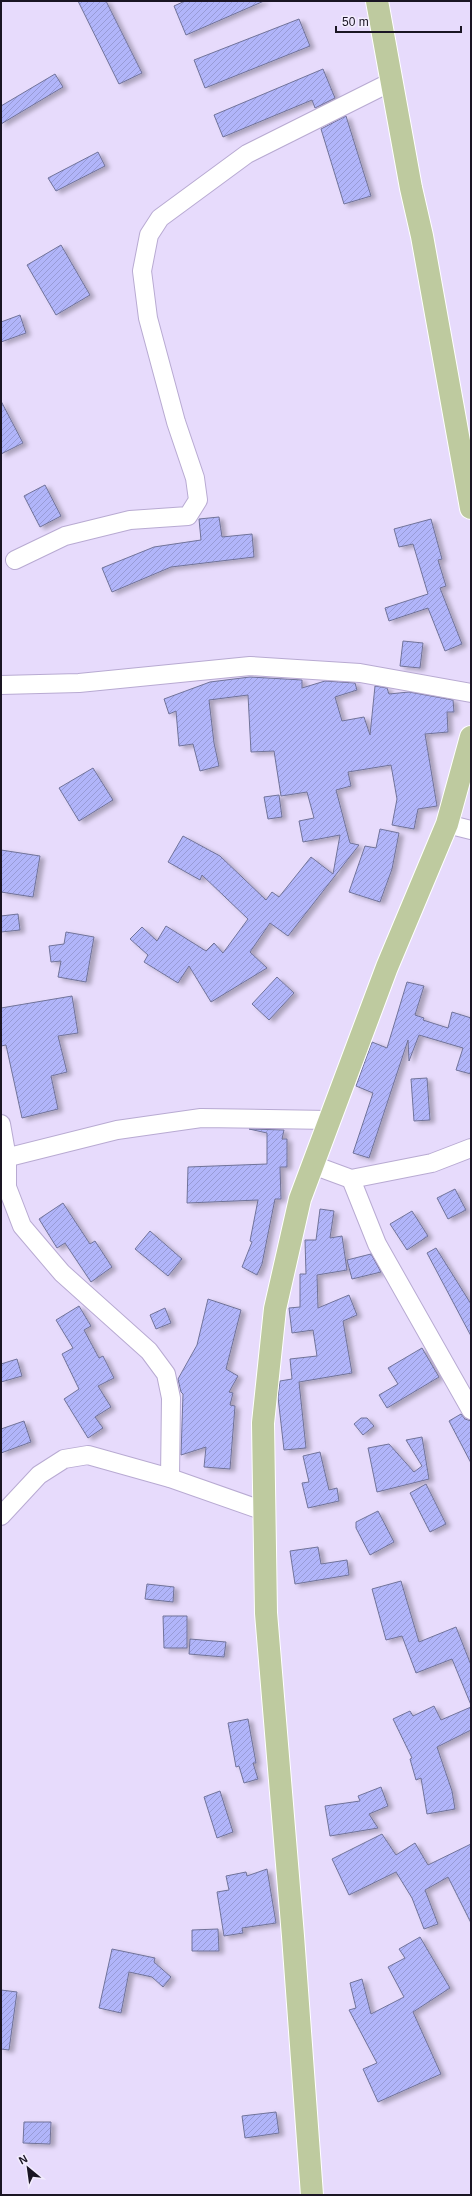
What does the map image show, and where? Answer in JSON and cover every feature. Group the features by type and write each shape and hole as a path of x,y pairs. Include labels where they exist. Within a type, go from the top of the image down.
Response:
{"main road":[{"path":"377,1 391,82 422,236 471,508"},
{"path":"312,2195 293,1928 266,1614 262,1423 275,1309 300,1199 387,967 447,824 471,737"}],"street":[{"path":"16,560 65,536 130,520 188,516 198,500 195,478 176,422 148,318 142,271 149,235 160,218 247,154 391,82"},
{"path":"1,685 79,683 250,666 360,673 471,693"},
{"path":"447,824 471,830"},
{"path":"4,1158 116,1130 201,1118 330,1120"},
{"path":"1,1124 7,1187 22,1226 62,1272 149,1352 166,1374 171,1398 170,1478"},
{"path":"313,1165 351,1179 432,1162 471,1148"},
{"path":"351,1179 377,1244 471,1410"},
{"path":"1,1516 39,1475 64,1459 88,1455 170,1478 264,1511"}],"building":[{"path":"78,1 106,1 142,73 119,84"},
{"path":"185,1 264,1 186,35 174,6"},
{"path":"299,19 310,46 205,88 194,60"},
{"path":"323,69 335,98 315,108 312,100 223,137 214,115"},
{"path":"55,74 63,87 1,124 1,106"},
{"path":"346,116 371,196 344,204 321,129"},
{"path":"98,152 105,166 56,191 48,178"},
{"path":"61,245 90,295 56,315 27,265"},
{"path":"20,315 26,333 1,342 1,322"},
{"path":"1,401 23,443 1,454"},
{"path":"45,485 61,516 40,527 24,496"},
{"path":"219,517 222,537 252,534 254,557 171,567 112,592 102,568 154,547 201,540 199,519"},
{"path":"431,519 442,559 438,560 446,586 440,588 462,644 445,651 428,608 389,621 385,608 428,594 413,544 399,547 394,529"},
{"path":"403,641 423,643 420,668 400,666"},
{"path":"250,677 302,680 302,688 325,681 355,683 357,690 335,697 342,721 364,717 370,735 375,686 387,688 389,694 409,692 453,700 454,712 447,712 448,732 425,734 437,806 418,809 414,829 392,825 397,799 391,765 348,772 351,786 336,790 350,843 359,845 288,936 270,923 250,952 267,968 211,1002 189,966 178,983 144,962 148,955 130,939 142,927 157,941 166,926 206,951 214,943 223,953 248,919 202,875 200,880 168,862 183,836 220,856 266,900 272,892 279,897 311,857 333,874 340,835 303,842 299,821 314,818 307,792 281,796 274,751 251,752 248,695 209,700 214,743 219,766 200,771 193,744 179,746 176,711 169,714 164,699 210,682"},
{"path":"93,768 113,800 79,821 59,788"},
{"path":"279,795 282,817 268,819 264,797"},
{"path":"380,829 399,833 392,869 380,902 349,892 365,846 376,848"},
{"path":"1,850 40,856 33,897 1,892"},
{"path":"18,914 20,930 1,932 1,916"},
{"path":"66,932 94,937 86,982 58,977 61,961 51,962 49,946 64,944"},
{"path":"277,977 294,993 269,1020 252,1004"},
{"path":"407,982 424,986 415,1015 424,1018 423,1020 448,1028 452,1012 471,1018 471,1074 456,1070 463,1048 419,1035 409,1061 408,1040 369,1158 353,1153 373,1093 356,1086 372,1042 387,1048"},
{"path":"72,996 78,1033 58,1036 67,1072 51,1076 58,1109 22,1118 6,1045 1,1046 1,1008"},
{"path":"427,1078 430,1120 414,1121 411,1079"},
{"path":"249,1129 284,1130 282,1139 287,1139 287,1167 280,1167 281,1199 275,1199 262,1264 257,1275 242,1267 252,1242 250,1241 258,1200 187,1203 188,1167 267,1164 267,1133"},
{"path":"455,1189 466,1210 448,1219 437,1198"},
{"path":"63,1203 90,1244 95,1241 112,1267 91,1282 65,1243 57,1248 39,1219"},
{"path":"320,1209 334,1211 330,1238 342,1236 347,1270 317,1275 318,1308 349,1295 357,1315 343,1321 352,1373 299,1382 306,1448 284,1450 278,1397 280,1381 292,1379 290,1359 317,1356 313,1330 292,1333 289,1308 300,1307 300,1274 306,1274 305,1240 316,1240"},
{"path":"412,1211 428,1236 407,1250 390,1224"},
{"path":"150,1231 182,1259 168,1276 135,1249"},
{"path":"436,1248 471,1304 471,1336 427,1253"},
{"path":"371,1254 381,1272 352,1279 347,1260"},
{"path":"208,1299 241,1310 226,1369 238,1376 229,1392 233,1393 230,1405 235,1406 230,1469 204,1467 206,1447 181,1455 183,1394 181,1392 178,1379 197,1345"},
{"path":"79,1306 91,1326 84,1330 99,1358 103,1356 114,1378 98,1386 111,1407 95,1417 103,1428 88,1438 64,1399 79,1389 62,1354 73,1348 56,1320"},
{"path":"165,1308 171,1323 156,1329 150,1315"},
{"path":"422,1348 439,1377 387,1408 379,1395 398,1384 388,1368"},
{"path":"17,1359 22,1376 1,1382 1,1364"},
{"path":"461,1414 465,1419 471,1421 471,1463 449,1421"},
{"path":"361,1418 367,1418 374,1426 363,1435 354,1424"},
{"path":"24,1421 31,1442 1,1453 1,1429"},
{"path":"422,1437 429,1479 377,1492 368,1448 389,1444 414,1472 422,1466 406,1440"},
{"path":"320,1452 329,1490 337,1488 339,1501 308,1508 302,1483 309,1482 303,1456"},
{"path":"426,1484 446,1524 430,1532 410,1493"},
{"path":"378,1511 394,1542 370,1555 356,1528 356,1522"},
{"path":"318,1547 321,1564 347,1560 349,1575 295,1584 290,1551"},
{"path":"401,1581 419,1642 456,1627 471,1665 471,1705 452,1659 416,1673 402,1636 386,1640 372,1589"},
{"path":"147,1584 174,1587 173,1602 145,1599"},
{"path":"163,1616 187,1616 187,1648 164,1648"},
{"path":"190,1639 226,1642 224,1657 189,1654"},
{"path":"434,1706 441,1720 471,1707 471,1730 437,1747 452,1791 455,1809 427,1814 421,1778 416,1780 410,1759 412,1758 393,1719 410,1711 413,1716"},
{"path":"248,1719 256,1763 253,1763 258,1779 244,1783 239,1766 236,1767 228,1723"},
{"path":"381,1787 388,1806 369,1814 378,1828 330,1836 325,1806 360,1801 358,1796"},
{"path":"220,1791 233,1832 217,1838 204,1797"},
{"path":"382,1834 396,1855 415,1843 428,1865 471,1844 471,1923 448,1877 425,1890 438,1924 424,1929 412,1898 396,1872 349,1895 332,1859"},
{"path":"267,1869 276,1923 242,1928 243,1933 224,1936 217,1892 229,1890 226,1876 246,1872 247,1876"},
{"path":"218,1929 219,1951 192,1951 192,1930"},
{"path":"420,1937 450,1988 413,2012 441,2074 378,2102 363,2069 377,2063 349,2010 356,2008 350,1983 362,1979 371,2014 404,1997 388,1967 405,1958 399,1949"},
{"path":"112,1949 155,1958 154,1962 171,1977 163,1987 152,1977 129,1972 121,2013 99,2008"},
{"path":"1,1990 17,1992 9,2050 1,2049"},
{"path":"276,2112 279,2133 245,2138 242,2116"},
{"path":"24,2122 51,2122 50,2144 23,2143"}]}
